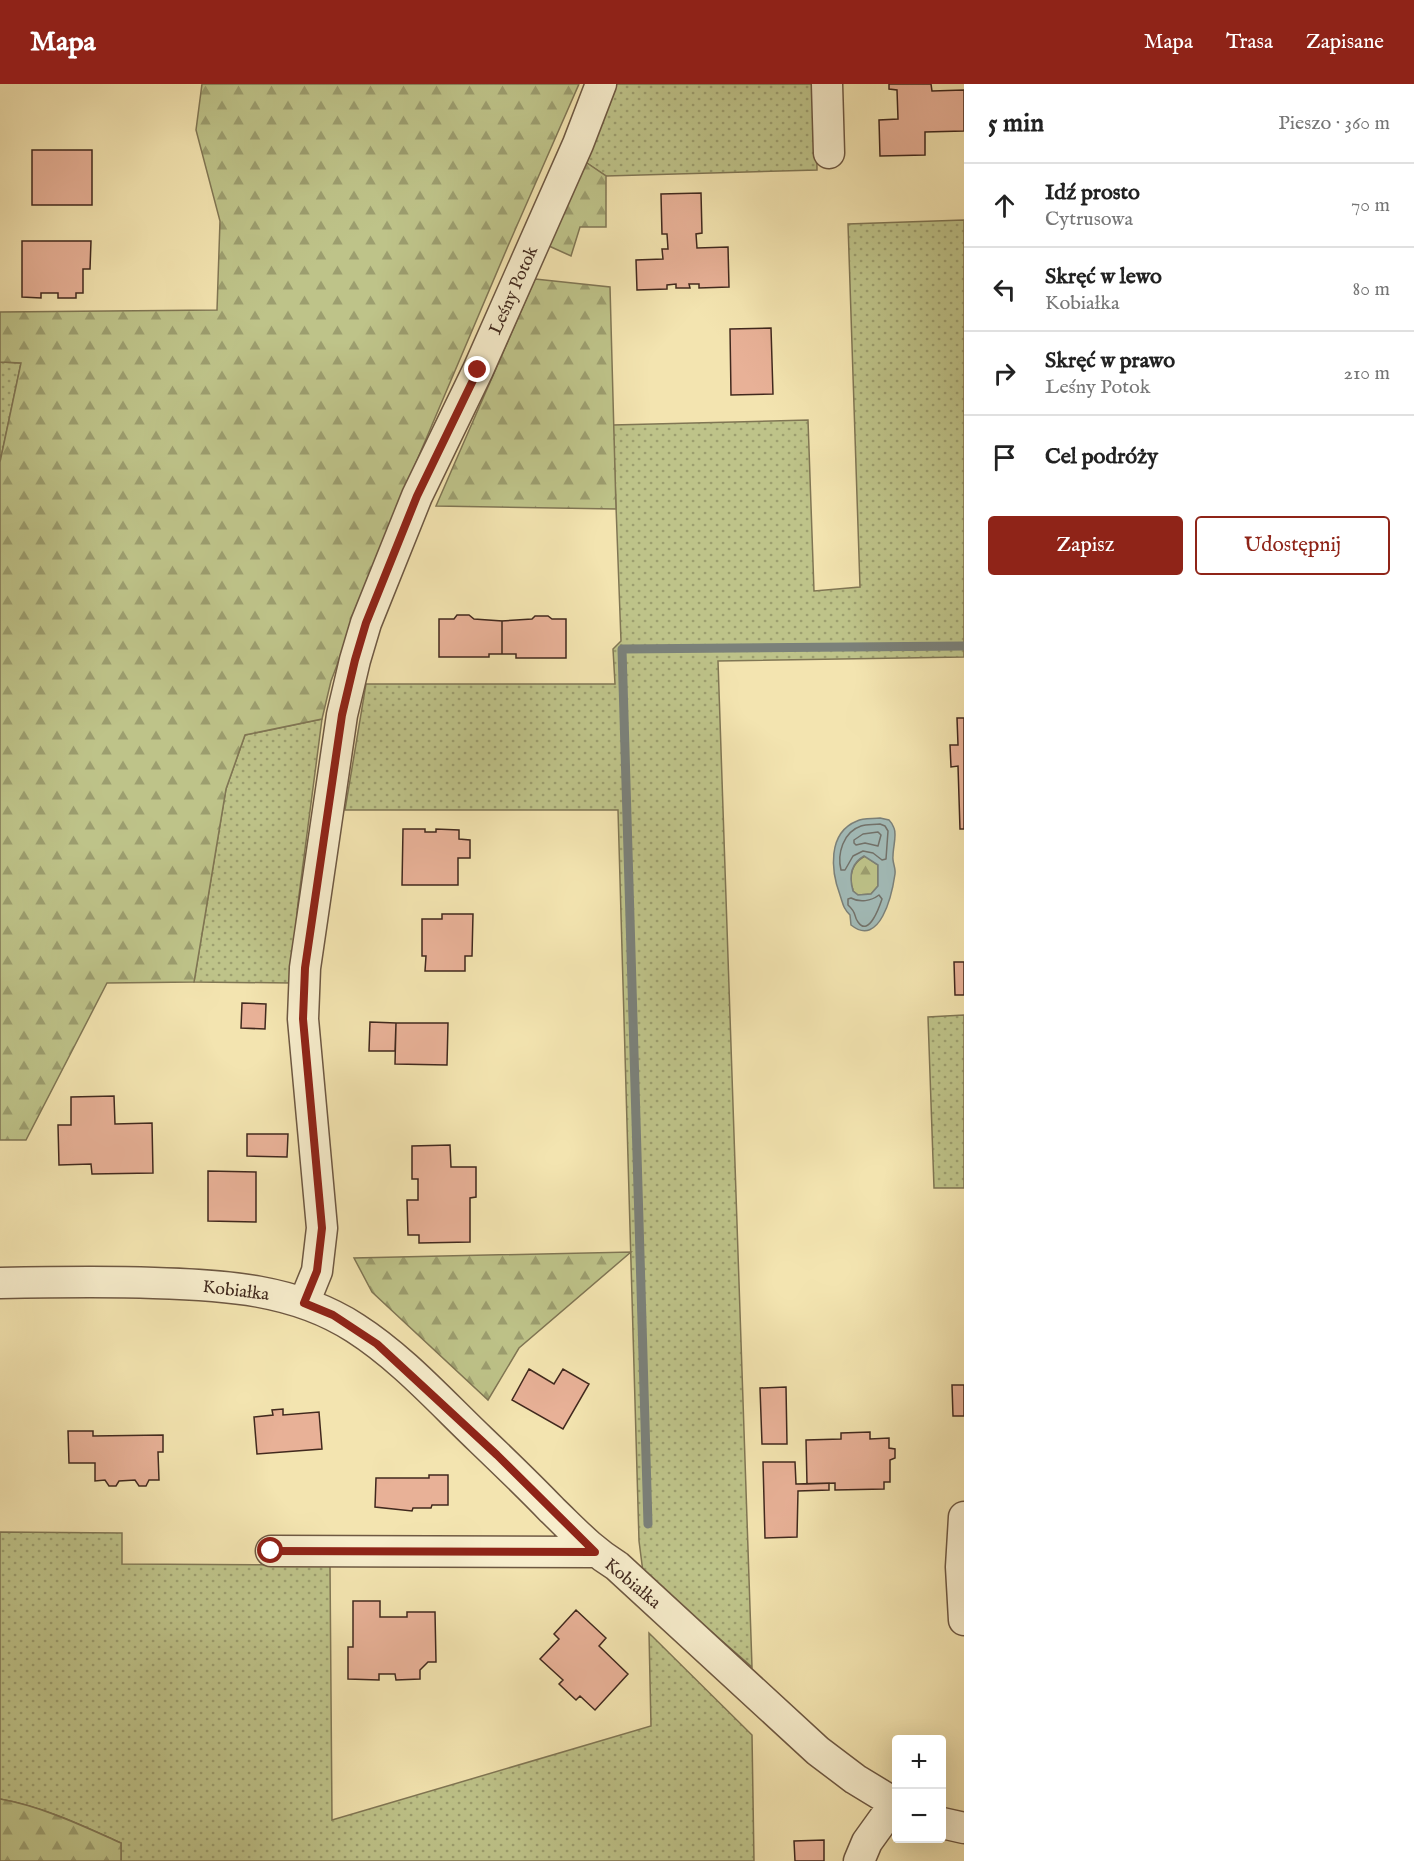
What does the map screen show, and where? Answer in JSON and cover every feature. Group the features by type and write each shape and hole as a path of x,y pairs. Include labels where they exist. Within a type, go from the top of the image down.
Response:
{"street":[{"name":"Leśny Potok","path":"304,1303 317,1271 322,1228 303,1019 305,968 342,715 355,660 366,623 417,496 483,359 578,144 601,84"},
{"path":"827,84 829,153"},
{"name":"Kobiałka","path":"0,1282 125,1282 223,1286 255,1290 304,1303 333,1315 377,1344 497,1455 595,1552 617,1566 818,1751 855,1779 892,1802"},
{"path":"964,1517 961,1567 964,1620"},
{"path":"271,1551 595,1552"},
{"path":"859,1861 867,1842 892,1809"},
{"path":"946,1824 964,1828"}],"green space":[{"path":"202,84 579,84 398,505 331,681 322,719 245,735 226,789 194,982 107,983 26,1140 0,1140 0,462 21,363 0,362 0,312 217,310 220,221 196,130"},
{"path":"614,84 816,84 817,170 606,176 584,161"},
{"path":"584,161 606,176 606,227 580,227 571,256 549,246"},
{"path":"964,220 964,657 718,661 752,1667 643,1572 639,1541 618,810 345,810 366,684 615,684 613,649 621,641 613,425 808,420 814,591 860,587 848,224"},
{"path":"535,279 610,287 616,509 436,506"},
{"path":"0,362 21,363 0,462"},
{"path":"322,719 298,903 291,983 194,982 226,789 245,735"},
{"path":"865,856 878,865 878,886 871,894 858,895 853,891 852,871 856,863"},
{"path":"964,1015 964,1188 934,1188 928,1017"},
{"path":"631,1252 519,1348 488,1400 372,1292 354,1258"},
{"path":"0,1532 122,1533 122,1564 330,1565 332,1820 651,1726 649,1633 752,1735 754,1861 121,1861 121,1843 46,1811 0,1799"},
{"path":"0,1799 77,1823 121,1843 121,1861 0,1861"}],"water":[{"path":"880,818 889,820 895,831 893,858 895,874 883,916 870,930 861,930 851,925 850,915 843,903 835,875 834,854 840,834 847,827 859,820","holes":["864,856 878,865 878,886 871,894 858,895 853,891 851,876 853,867 859,859"]}],"building":[{"path":"889,84 931,84 932,91 964,90 964,131 925,132 925,155 880,156 879,120 898,119 897,90 889,89"},
{"path":"32,150 92,150 92,205 32,205"},
{"path":"701,193 702,233 696,234 697,248 728,247 729,287 699,288 699,284 689,284 690,288 676,288 676,284 667,285 667,289 637,290 636,260 663,259 662,249 668,249 667,234 662,234 661,194"},
{"path":"22,241 91,241 90,269 83,269 83,293 76,293 76,298 58,298 58,293 41,293 41,298 22,297"},
{"path":"771,328 773,394 731,395 730,329"},
{"path":"457,615 502,621 502,654 489,654 489,657 439,657 439,619 454,619"},
{"path":"535,616 566,619 566,658 516,658 516,654 502,654 502,621 532,619"},
{"path":"957,718 964,718 964,829 960,829 958,766 951,767 950,745 958,745"},
{"path":"403,829 425,829 425,832 436,832 436,829 459,830 459,839 470,840 470,858 458,858 458,885 402,885"},
{"path":"442,914 473,914 472,956 465,956 465,971 425,971 426,956 422,956 422,919 442,919"},
{"path":"954,962 964,962 964,995 955,995"},
{"path":"242,1003 266,1004 265,1029 241,1028"},
{"path":"370,1022 396,1023 395,1051 369,1051"},
{"path":"396,1023 448,1023 447,1065 395,1064"},
{"path":"114,1096 115,1124 152,1123 153,1173 92,1174 91,1164 59,1165 58,1125 71,1125 71,1097"},
{"path":"247,1134 288,1134 287,1157 247,1156"},
{"path":"450,1145 451,1167 476,1167 476,1197 470,1198 470,1242 419,1243 419,1235 408,1235 407,1200 418,1200 418,1179 412,1179 412,1146"},
{"path":"208,1171 256,1172 256,1222 208,1221"},
{"path":"529,1369 554,1384 563,1369 589,1384 563,1429 512,1400"},
{"path":"952,1385 964,1385 964,1416 953,1416"},
{"path":"786,1387 787,1444 762,1444 760,1388"},
{"path":"283,1409 283,1415 319,1412 322,1449 257,1454 254,1417 273,1415 272,1410"},
{"path":"68,1431 93,1431 93,1436 163,1435 163,1452 158,1452 159,1480 149,1480 146,1486 139,1486 135,1480 119,1481 116,1486 109,1486 105,1480 95,1481 95,1463 69,1463"},
{"path":"870,1432 870,1439 889,1438 889,1448 895,1449 895,1458 890,1460 890,1482 884,1482 884,1489 835,1490 835,1483 807,1484 806,1440 841,1439 841,1433"},
{"path":"763,1462 795,1462 796,1484 829,1483 829,1490 798,1491 797,1537 765,1538"},
{"path":"429,1475 448,1475 448,1505 413,1508 412,1511 375,1507 376,1478 429,1478"},
{"path":"353,1601 380,1601 380,1617 407,1617 407,1612 435,1612 436,1662 428,1662 420,1670 420,1679 396,1680 395,1674 379,1674 379,1680 348,1679 348,1647 353,1647"},
{"path":"576,1610 606,1638 599,1646 628,1674 595,1710 580,1696 576,1700 559,1684 563,1680 540,1659 559,1639 554,1634"},
{"path":"824,1840 824,1861 795,1861 794,1841"}],"waterway":[{"path":"648,1524 622,649 964,646"}],"route":[{"path":"271,1551 595,1552 397,1361 356,1329 333,1315 304,1303 317,1271 322,1228 303,1019 305,968 342,715 366,623 417,496 478,370"}]}
